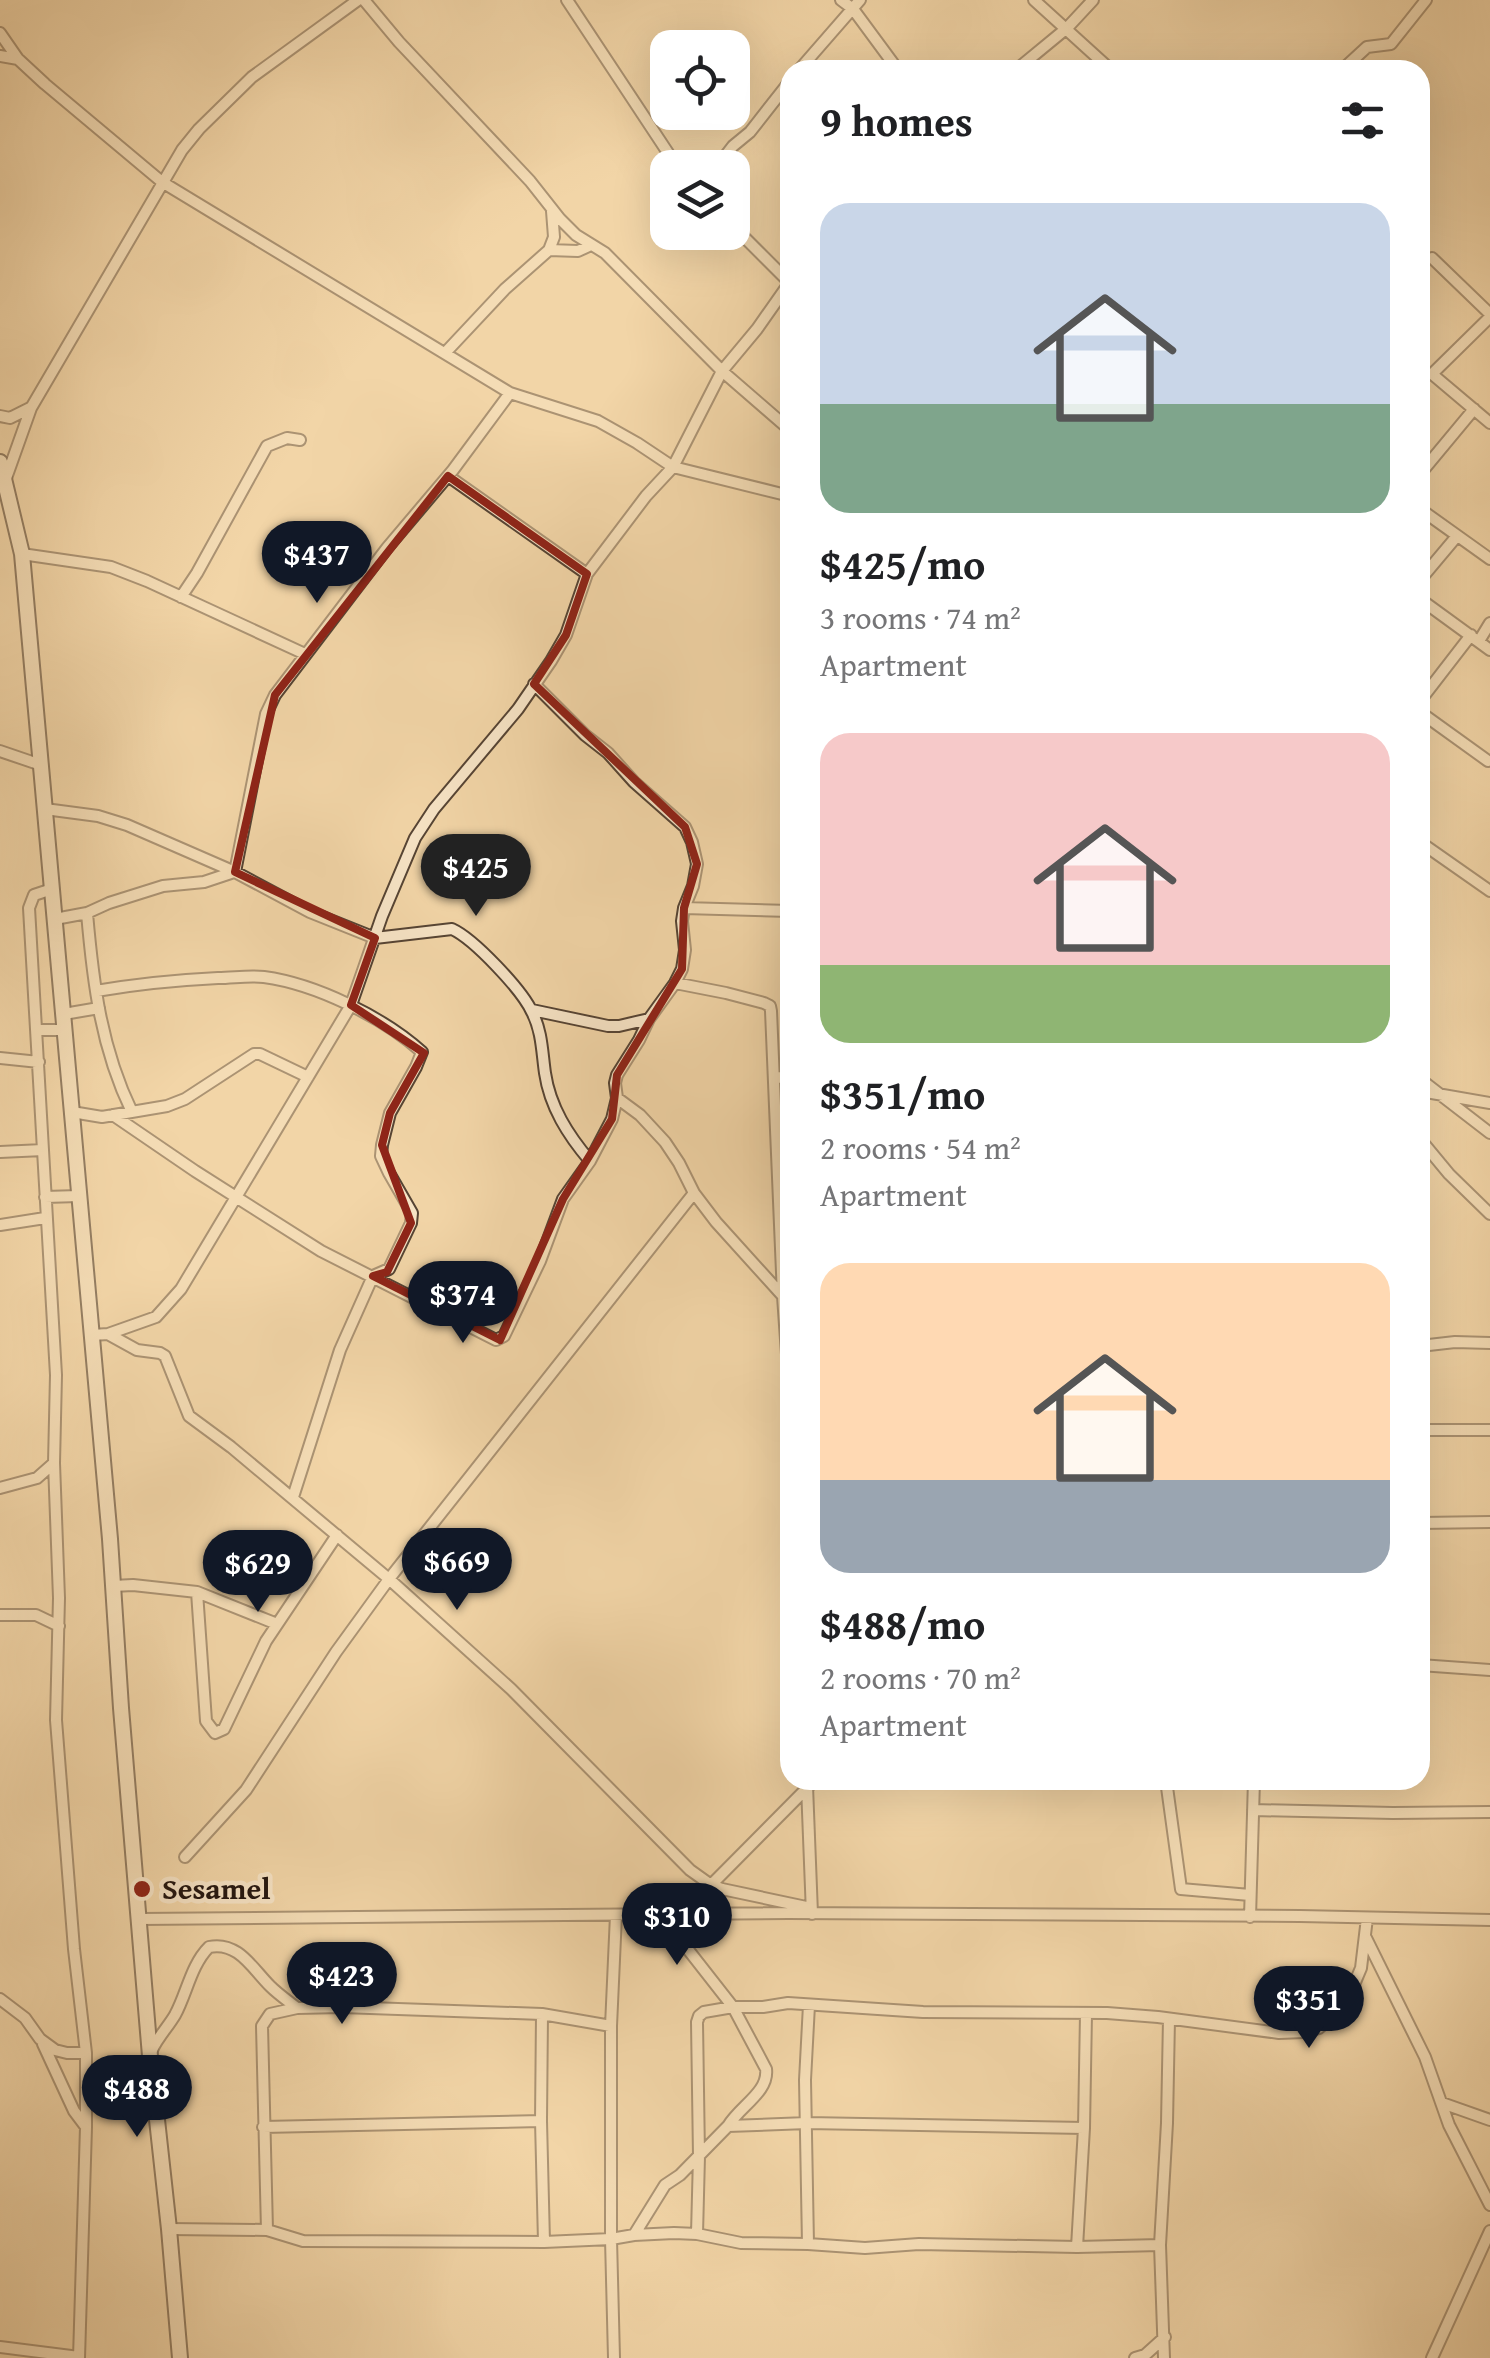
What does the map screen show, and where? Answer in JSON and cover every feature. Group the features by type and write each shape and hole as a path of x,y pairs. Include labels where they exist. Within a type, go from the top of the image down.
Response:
{"street":[{"path":"5,482 31,408 162,182 199,129 252,77 361,0 560,219 576,235 605,252 722,370 780,421"},
{"path":"568,0 666,150"},
{"path":"842,0 856,4 892,60"},
{"path":"1034,0 1101,60"},
{"path":"1028,60 1093,0"},
{"path":"1353,60 1368,47 1391,44 1426,0"},
{"path":"808,60 856,4"},
{"path":"0,34 18,58 162,182 510,393 598,421 673,467 780,494"},
{"path":"0,56 18,58"},
{"path":"730,150 750,132 780,94"},
{"path":"445,353 548,250 554,237 551,205"},
{"path":"750,244 780,273"},
{"path":"548,250 578,251 591,245"},
{"path":"1430,370 1490,316 1432,258"},
{"path":"92,1335 108,1334 156,1317 181,1289 351,1006 416,838 434,809 518,709 551,660 566,634 587,574 673,467 722,370 780,297"},
{"path":"1430,377 1490,423"},
{"path":"236,872 266,714 275,695 510,393"},
{"path":"0,416 10,418 31,408"},
{"path":"1430,462 1474,409"},
{"path":"181,597 267,446 288,438 300,440"},
{"path":"0,462 22,554 92,1335 150,2056 180,2358"},
{"path":"448,476 587,574"},
{"path":"1430,517 1490,560"},
{"path":"1430,568 1457,536"},
{"path":"22,554 111,567 304,654"},
{"path":"1430,606 1490,650"},
{"path":"1430,690 1490,623"},
{"path":"113,1115 321,1252 496,1340 504,1336 540,1261 563,1199 590,1161 612,1119 617,1076 682,968 686,950 682,921 694,886 696,864 685,827 534,684"},
{"path":"1430,719 1488,761"},
{"path":"0,751 41,765"},
{"path":"46,809 98,816 127,825 236,872 310,912 375,938 452,929 477,945 532,1010 558,1116 590,1161"},
{"path":"1430,849 1490,892"},
{"path":"55,919 87,913 164,886 204,882 236,872"},
{"path":"0,2346 80,2358 86,2053 56,1720 56,1375 29,908 34,895 52,889"},
{"path":"684,908 780,911"},
{"path":"87,913 106,1048 132,1112"},
{"path":"96,991 164,980 262,977 351,1006 422,1052 390,1112 382,1145 382,1156 412,1213 411,1224 389,1269 374,1276 340,1350 293,1498"},
{"path":"674,983 726,992 770,1006 780,1170"},
{"path":"37,1030 99,1008"},
{"path":"532,1010 608,1026 649,1019"},
{"path":"72,1112 102,1117 167,1106 185,1099 254,1054 308,1077"},
{"path":"0,1058 39,1062"},
{"path":"775,1077 780,1077"},
{"path":"1430,1086 1490,1133"},
{"path":"1430,1092 1490,1103"},
{"path":"617,1098 640,1115 665,1142 716,1222 780,1292"},
{"path":"0,1152 43,1150"},
{"path":"1430,1152 1490,1214"},
{"path":"185,1857 246,1790 336,1652 390,1579 694,1193"},
{"path":"44,1197 79,1196"},
{"path":"0,1224 46,1218"},
{"path":"108,1334 137,1350 165,1356 189,1416 232,1447 390,1579 511,1689 690,1870 711,1885 811,1911"},
{"path":"1430,1345 1490,1343"},
{"path":"1430,1430 1490,1430"},
{"path":"0,1488 38,1478 54,1464"},
{"path":"1430,1522 1490,1522"},
{"path":"197,1592 206,1720 215,1733 224,1729 277,1624 337,1535"},
{"path":"113,1586 197,1592 277,1624"},
{"path":"0,1615 36,1615 59,1626"},
{"path":"1430,1666 1490,1670"},
{"path":"634,2234 665,2184 699,2156 768,2079 759,2051 733,2007 686,1947 680,1924 711,1885 803,1790"},
{"path":"810,1790 811,1911"},
{"path":"1167,1790 1181,1889 1250,1895"},
{"path":"1250,1917 1254,1790"},
{"path":"1253,1810 1490,1812"},
{"path":"140,1920 684,1916 811,1911 1490,1920"},
{"path":"614,2358 610,2026 616,1915"},
{"path":"696,2234 697,2022 704,2012 788,2003 924,2012 1107,2013 1278,2033 1304,2032 1319,2028 1353,1987 1361,1968 1367,1918"},
{"path":"1366,1937 1425,2057 1449,2125 1490,2204"},
{"path":"150,2056 209,1947 221,1944 232,1948 297,2008"},
{"path":"0,1999 24,2018 40,2039 86,2128"},
{"path":"808,2244 805,2080 809,2005"},
{"path":"267,2230 262,2026 270,2014 297,2008 342,2007 542,2014 610,2026"},
{"path":"542,2014 544,2242"},
{"path":"1078,2247 1086,2014"},
{"path":"1164,2358 1160,2244 1169,2019"},
{"path":"40,2039 60,2052 86,2053"},
{"path":"1442,2103 1490,2120"},
{"path":"263,2127 541,2121"},
{"path":"728,2126 808,2123 1084,2128"},
{"path":"169,2229 267,2230 303,2240 544,2242 634,2234 696,2234 741,2243 865,2248 919,2244 1160,2244"},
{"path":"1432,2358 1490,2231"},
{"path":"1136,2358 1165,2337"}],"highlighted area":[{"path":"448,476 587,574 566,635 534,684 685,827 697,864 684,908 682,969 617,1075 612,1119 563,1199 500,1340 373,1276 387,1272 411,1223 382,1145 390,1113 424,1053 351,1005 375,938 235,872 275,695"}],"place":[{"name":"Sesamel","path":"142,1889"}]}
